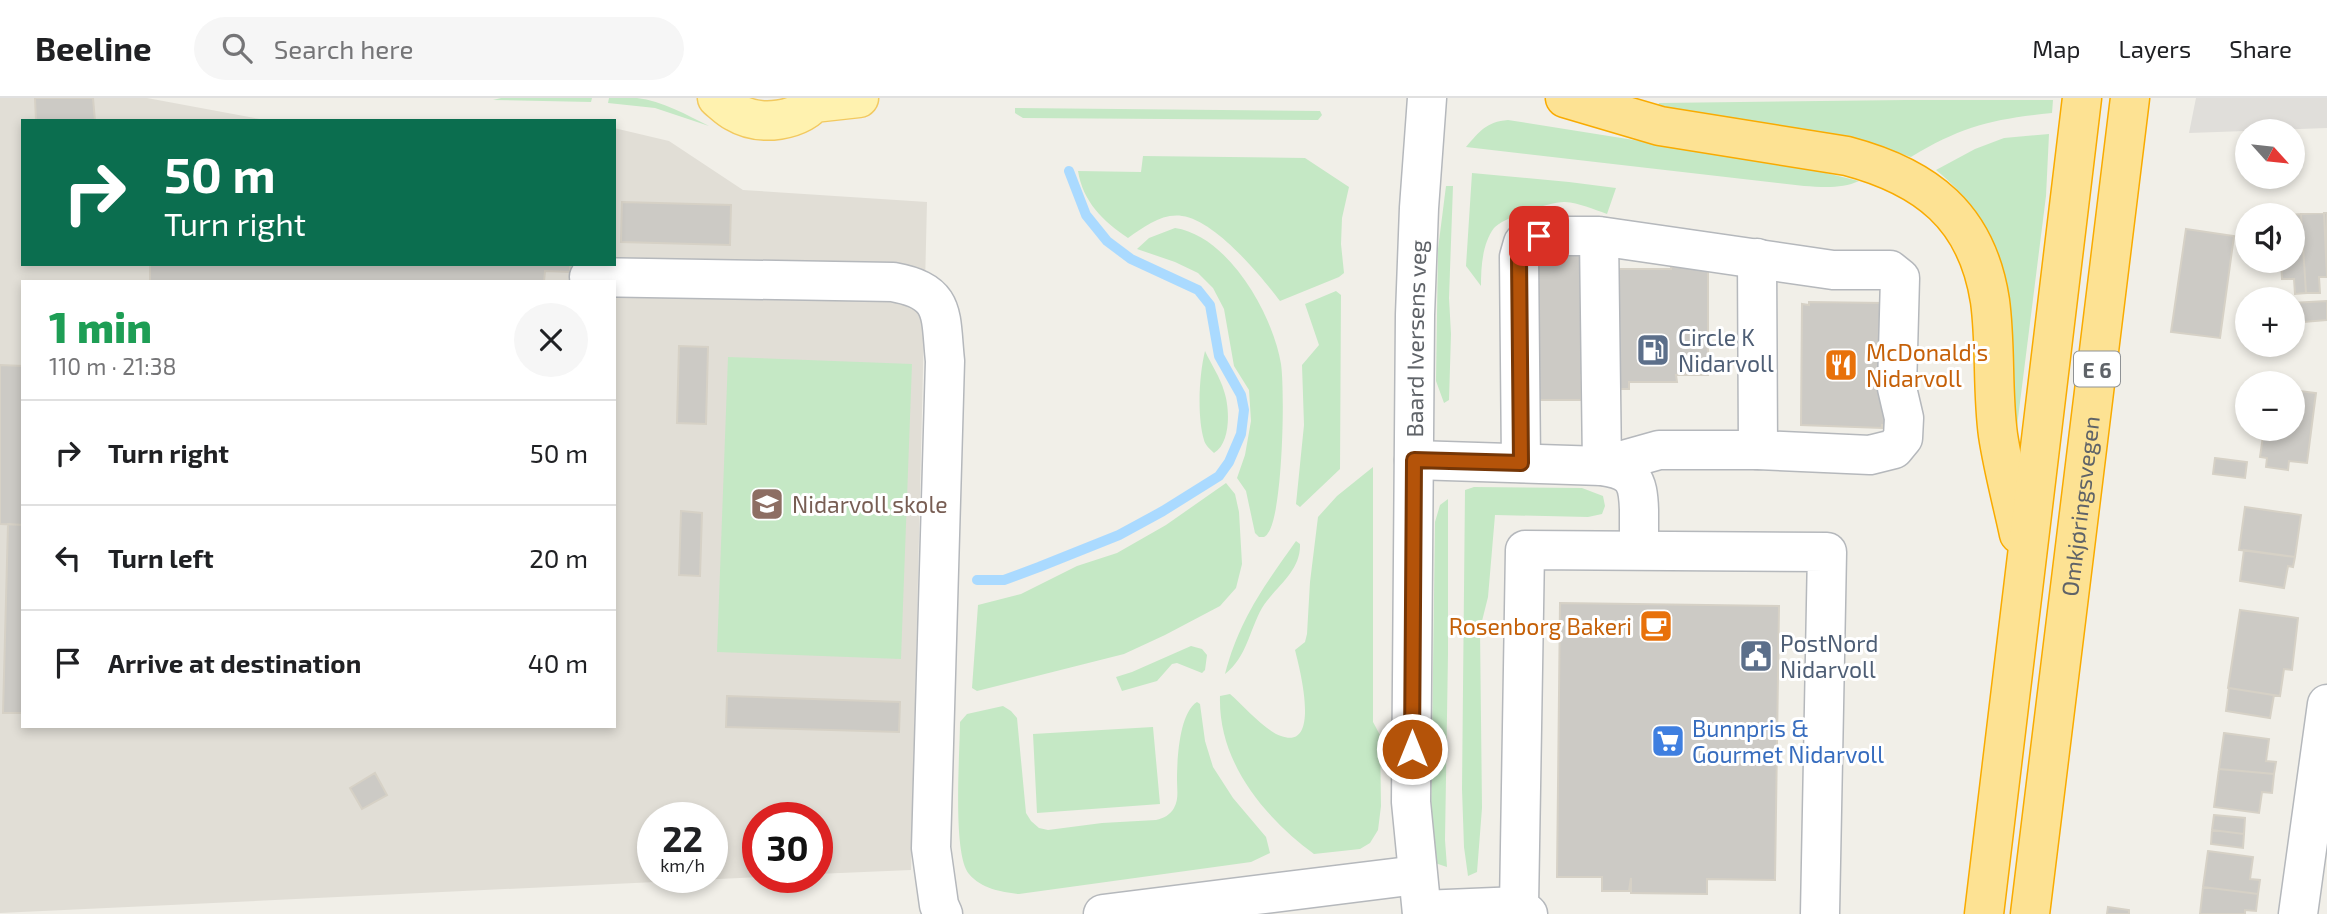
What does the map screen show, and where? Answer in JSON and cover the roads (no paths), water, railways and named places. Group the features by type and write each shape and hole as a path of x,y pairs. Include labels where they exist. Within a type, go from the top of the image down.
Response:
{"highway":[{"name":"E 6","path":"1565,98 1660,126 1847,156 1901,174 1922,186 1945,207 1963,227 1980,261 1990,302 1998,434 2025,564"},
{"name":"Omkjøringsvegen","path":"1984,914 2082,98"},
{"name":"Omkjøringsvegen","path":"2030,914 2130,98"}],"main road":[{"path":"717,98 736,113 759,121 794,116 816,100 859,98"}],"street":[{"name":"Baard Iversens veg","path":"1420,900 1411,802 1416,288 1427,98"},
{"path":"1521,463 1519,257 1523,243 1539,236 1598,236 1833,270 1889,270 1900,278 1897,388 1904,418 1903,438 1894,449 1870,455 1758,450 1659,450 1602,466"},
{"path":"1598,236 1602,466"},
{"path":"1758,258 1758,450"},
{"path":"589,277 893,282 913,286 933,297 939,310 945,361 931,848 939,905 943,914"},
{"path":"1414,460 1602,466 1626,472 1639,489 1639,549"},
{"path":"1103,914 1420,900 1523,910 1525,550 1639,549 1827,552 1821,914"},
{"path":"2298,914 2327,704"}],"waterway":[{"path":"977,580 1004,580 1119,535 1163,511 1219,476 1229,462 1241,434 1244,410 1241,395 1219,356 1210,305 1198,290 1131,259 1107,241 1086,215 1069,171"}],"place":[{"name":"Circle K Nidarvoll","path":"1653,350"},
{"name":"McDonald's Nidarvoll","path":"1841,365"},
{"name":"Nidarvoll skole","path":"767,504"},
{"name":"Rosenborg Bakeri","path":"1656,626"},
{"name":"PostNord Nidarvoll","path":"1756,656"},
{"name":"Bunnpris & Gourmet Nidarvoll","path":"1668,741"}]}
